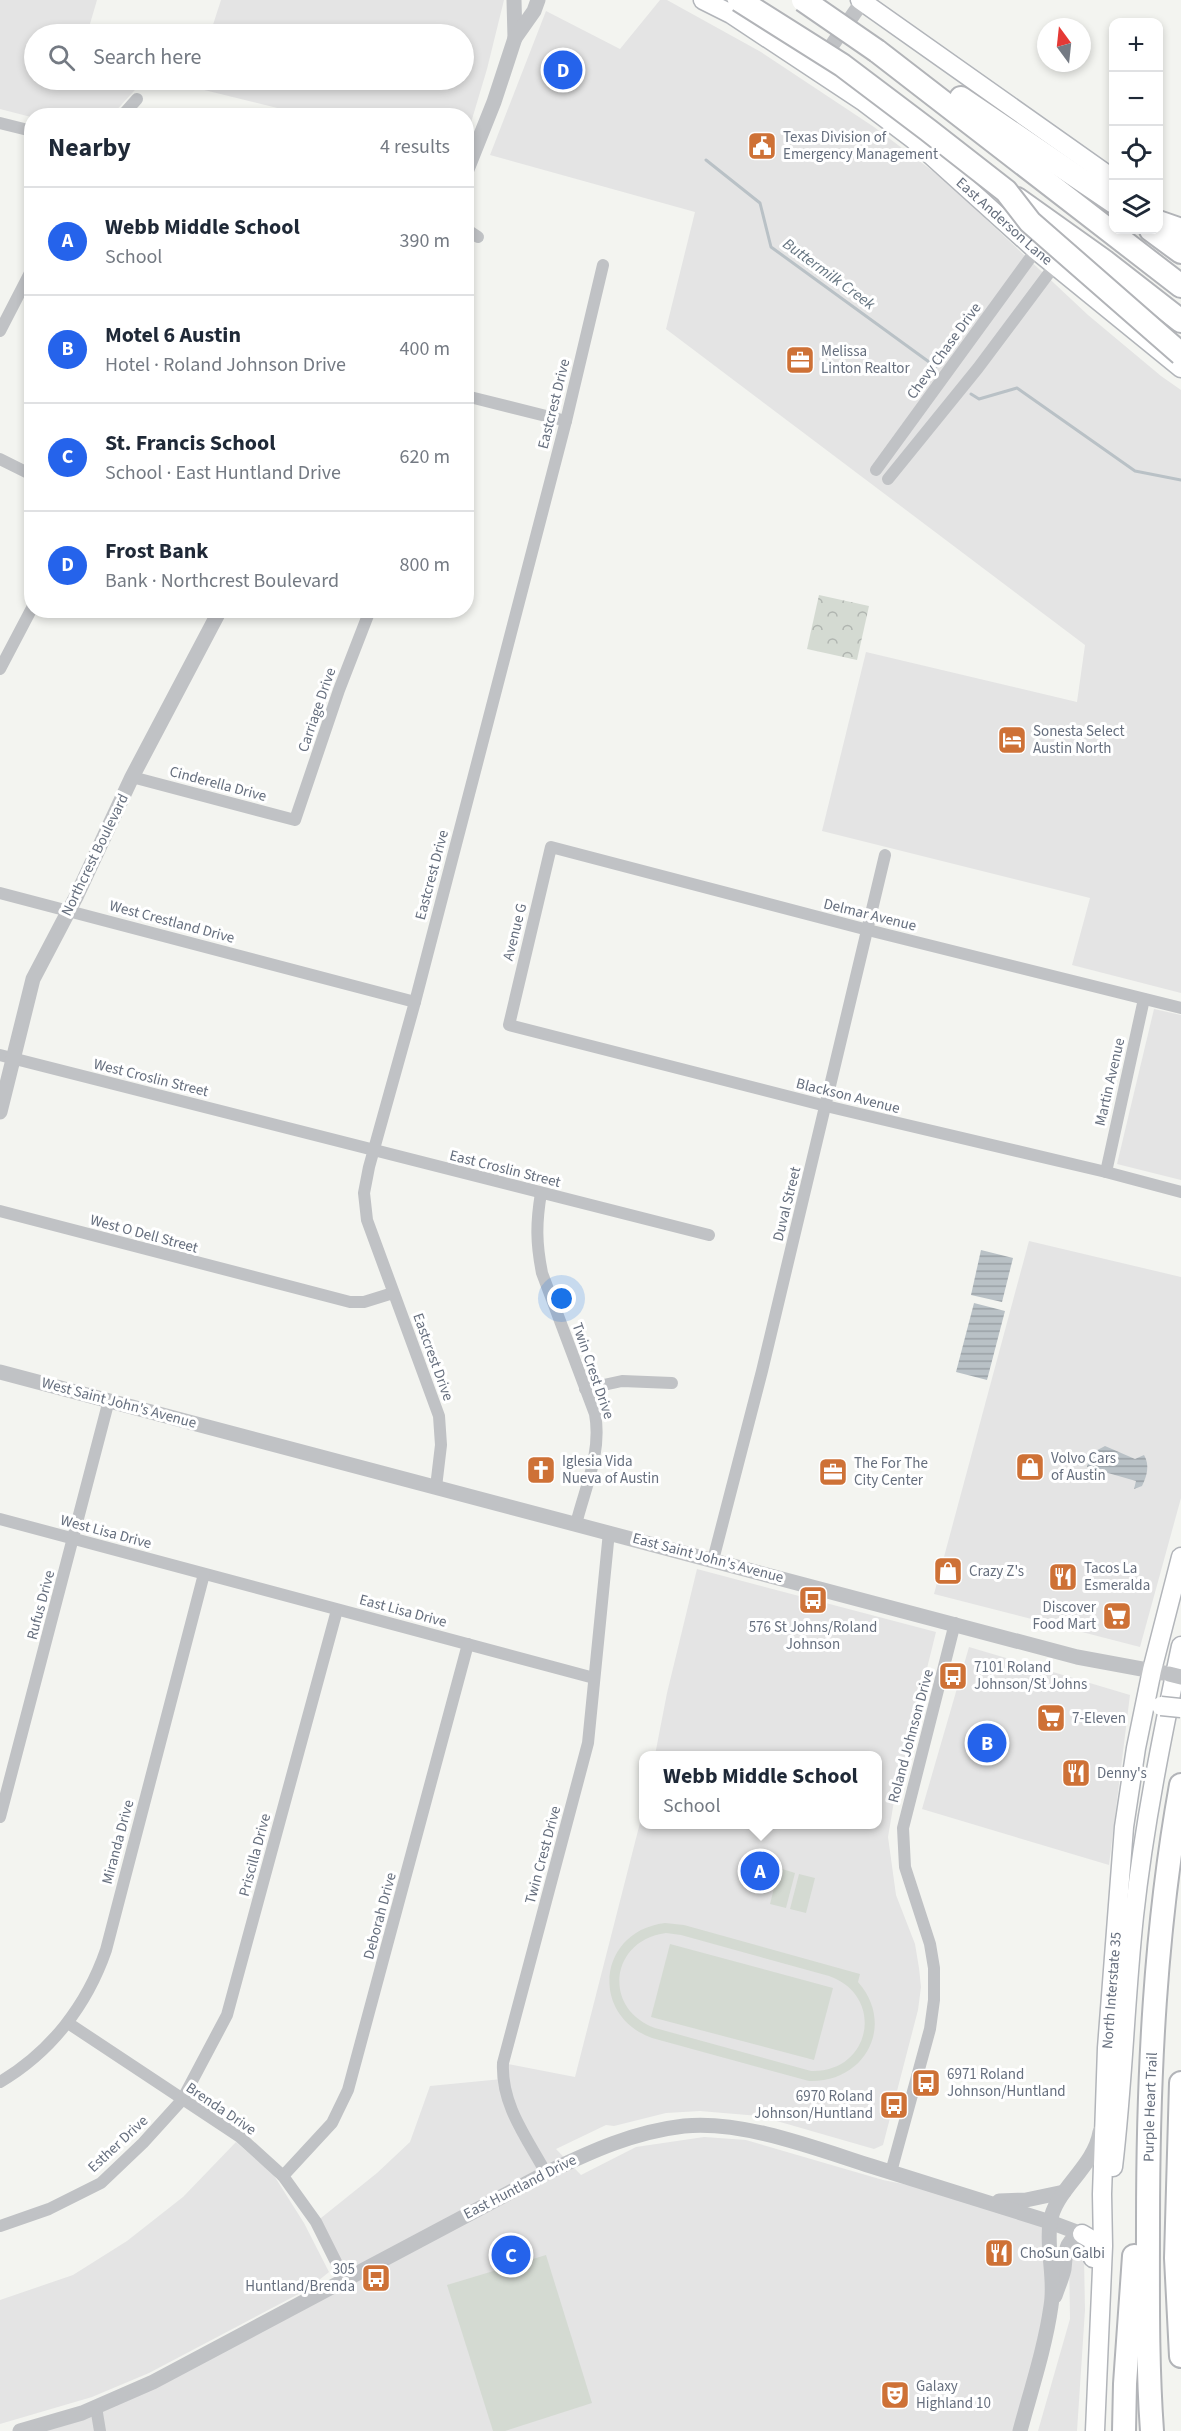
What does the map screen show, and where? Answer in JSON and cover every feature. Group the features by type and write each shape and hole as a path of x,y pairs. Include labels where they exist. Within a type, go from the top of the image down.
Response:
{"highway":[{"path":"739,0 842,65 1181,321"},
{"path":"803,0 877,51 1181,286"},
{"path":"877,51 917,69 1109,193"},
{"path":"1006,191 1030,222 1181,354"},
{"path":"1163,224 1181,230"},
{"path":"1157,234 1181,250"},
{"name":"Purple Heart Trail","path":"1152,2431 1148,2334 1148,2162 1159,1946 1181,1785"},
{"name":"Purple Heart Trail","path":"1181,2083 1176,2258 1181,2356"},
{"path":"1124,2431 1125,2373 1136,2229 1148,2162"}],"main road":[{"name":"East Anderson Lane","path":"703,0 731,14 864,102 913,139 1036,250 1181,368"},
{"path":"862,1 1105,173 1109,186"},
{"path":"1163,233 1181,250"},
{"path":"1137,330 1156,338 1170,339 1181,331"},
{"name":"North Interstate 35","path":"1095,2431 1103,2246 1102,2194 1107,2048 1124,1827 1136,1748 1144,1716 1167,1674 1164,1620 1181,1557"},
{"path":"1103,2246 1119,2122 1126,1995 1134,1915 1178,1643 1164,1620"},
{"path":"1144,1716 1161,1706 1181,1708"},
{"path":"1082,2234 1090,2237 1095,2246 1086,2431"}],"street":[{"path":"474,152 494,102 514,38 514,0"},
{"path":"514,38 534,11 538,0"},
{"path":"815,70 862,1"},
{"path":"129,108 137,99"},
{"path":"0,123 24,129"},
{"path":"474,234 478,237"},
{"name":"Chevy Chase Drive","path":"876,470 1036,250"},
{"name":"Eastcrest Drive","path":"436,1487 441,1445 439,1416 364,1211 364,1193 566,421 603,265"},
{"path":"888,479 978,368 1055,265"},
{"path":"0,331 24,285"},
{"path":"474,398 566,421"},
{"path":"0,459 24,471"},
{"path":"0,669 27,618"},
{"name":"Northcrest Boulevard","path":"0,1112 7,1057 33,979 69,911 132,777 216,618"},
{"name":"Carriage Drive","path":"295,820 339,690 367,618"},
{"name":"Cinderella Drive","path":"132,777 295,820"},
{"name":"Delmar Avenue","path":"551,847 868,930 1181,1008"},
{"name":"Avenue G","path":"509,1025 551,847"},
{"name":"Duval Street","path":"713,1560 762,1371 885,855"},
{"name":"West Crestland Drive","path":"0,893 415,1002"},
{"name":"Martin Avenue","path":"1106,1172 1144,999"},
{"name":"Blackson Avenue","path":"509,1025 826,1106 1181,1192"},
{"name":"West Croslin Street","path":"7,1057 294,1130"},
{"name":"East Croslin Street","path":"294,1130 709,1235"},
{"name":"Twin Crest Drive","path":"541,1193 536,1224 537,1249 542,1273 595,1414 597,1438 595,1455 576,1524"},
{"name":"West O Dell Street","path":"0,1211 350,1302 364,1302 393,1293"},
{"name":"West Saint John's Avenue","path":"0,1372 237,1433"},
{"path":"585,1389 622,1381 672,1383"},
{"name":"Rufus Drive","path":"0,1817 109,1400"},
{"name":"East Saint John's Avenue","path":"237,1433 1077,1657 1167,1674"},
{"name":"West Lisa Drive","path":"0,1519 204,1574"},
{"name":"Twin Crest Drive","path":"546,2173 513,2114 503,2085 502,2063 588,1743 609,1532"},
{"name":"East Lisa Drive","path":"204,1574 594,1678"},
{"name":"Miranda Drive","path":"0,2082 17,2072 43,2050 68,2023 97,1975 106,1950 204,1574"},
{"name":"Priscilla Drive","path":"182,2100 226,2015 337,1610"},
{"name":"Roland Johnson Drive","path":"891,2172 930,2030 934,2000 934,1968 930,1944 905,1867 903,1828 955,1623"},
{"name":"Deborah Drive","path":"283,2176 332,2122 348,2090 468,1644"},
{"name":"Brenda Drive","path":"68,2023 240,2137 283,2176 316,2222 345,2280"},
{"name":"Esther Drive","path":"0,2226 48,2209 101,2182 143,2143 182,2100"},
{"path":"1052,2304 1050,2222 1064,2192 1087,2164 1099,2141 1105,2108"},
{"name":"East Huntland Drive","path":"21,2431 96,2407 153,2382 546,2173 619,2140 686,2126 739,2128 813,2147 1082,2234"},
{"path":"984,2201 1026,2200 1064,2192"},
{"path":"1020,2431 1052,2304 1064,2271 1064,2252 1069,2241 1082,2234"},
{"path":"96,2407 100,2431"}],"shaded area":[{"path":"0,0 97,0 90,24 24,24 24,90 135,90 118,108 24,108 24,115 0,109"},
{"path":"221,0 504,0 474,113 474,108 278,108 204,90 474,90 474,24 213,24"},
{"path":"660,0 667,0 761,52 874,127 942,178 1088,315 1181,390 1181,993 1072,965 1090,898 822,831 866,652 1077,702 1085,645 666,329 695,212 490,155 546,11 620,49"},
{"path":"1154,1009 1181,1015 1181,1180 1117,1164"},
{"path":"1029,1241 1181,1277 1181,1498 1140,1647 934,1594"},
{"path":"981,1250 1013,1258 1002,1302 971,1295"},
{"path":"974,1303 1005,1311 987,1380 956,1372"},
{"path":"1105,1446 1135,1459 1144,1455 1147,1470 1142,1486 1134,1489 1136,1481 1087,1467 1090,1454"},
{"path":"697,1569 936,1632 894,1801 888,1837 896,1895 915,1944 921,1987 918,2010 883,2145 874,2149 759,2116 700,2111 666,2113 614,2126 606,2125 556,2149 581,2175 636,2147 704,2137 746,2140 883,2180 978,2199 1050,2222 1052,2304 1020,2431 21,2431 82,2413 344,2280 316,2222 377,2173 410,2142 430,2086 502,2079 503,2063 575,2077 639,1827 639,1829 882,1829 882,1751 656,1751 667,1693"},
{"path":"969,1647 1130,1695 1109,1865 922,1809"},
{"path":"236,2142 273,2174 304,2223 329,2272 308,2289 149,2373 92,2397 0,2424 0,2300 73,2275 127,2241 183,2197"},
{"path":"1081,2246 1084,2256 1085,2310 1077,2431 1038,2431 1070,2319 1069,2256 1073,2247"}],"green space":[{"path":"819,595 869,606 857,660 807,649"},
{"path":"779,1868 795,1873 786,1908 770,1904"},
{"path":"799,1874 815,1878 806,1913 790,1909"},
{"path":"665,1923 684,1925 860,1974 858,1982 869,1999 874,2016 874,2033 869,2048 859,2062 846,2072 829,2079 809,2081 652,2038 632,2027 618,2011 611,1994 610,1975 615,1957 626,1941 643,1929","holes":["666,1933 681,1935 829,1976 847,1986 859,2000 864,2015 864,2032 858,2047 847,2060 831,2068 811,2071 655,2028 638,2019 626,2006 620,1991 620,1976 624,1961 633,1948 647,1938"]},
{"path":"670,1944 833,1988 814,2060 651,2017"},
{"path":"546,2255 592,2403 505,2431 493,2431 447,2285"}],"waterway":[{"name":"Buttermilk Creek","path":"706,160 760,203 771,247 936,367"},
{"name":"Buttermilk Creek","path":"971,394 979,399 1017,388 1135,471 1181,480"}],"place":[{"name":"Frost Bank","path":"563,70"},
{"name":"Texas Division of Emergency Management","path":"762,146"},
{"name":"Melissa Linton Realtor","path":"800,360"},
{"name":"Sonesta Select Austin North","path":"1012,740"},
{"name":"Volvo Cars of Austin","path":"1030,1467"},
{"name":"Iglesia Vida Nueva of Austin","path":"541,1470"},
{"name":"The For The City Center","path":"833,1472"},
{"name":"Crazy Z's","path":"948,1571"},
{"name":"Tacos La Esmeralda","path":"1063,1577"},
{"name":"576 St Johns/Roland Johnson","path":"813,1600"},
{"name":"Discover Food Mart","path":"1117,1616"},
{"name":"7101 Roland Johnson/St Johns","path":"953,1676"},
{"name":"7-Eleven","path":"1051,1718"},
{"name":"Motel 6 Austin","path":"987,1743"},
{"name":"Denny's","path":"1076,1773"},
{"name":"Webb Middle School","path":"760,1871"},
{"name":"6971 Roland Johnson/Huntland","path":"926,2083"},
{"name":"6970 Roland Johnson/Huntland","path":"894,2105"},
{"name":"ChoSun Galbi","path":"999,2253"},
{"name":"St. Francis School","path":"511,2255"},
{"name":"305 Huntland/Brenda","path":"376,2278"},
{"name":"Galaxy Highland 10","path":"895,2395"}]}
